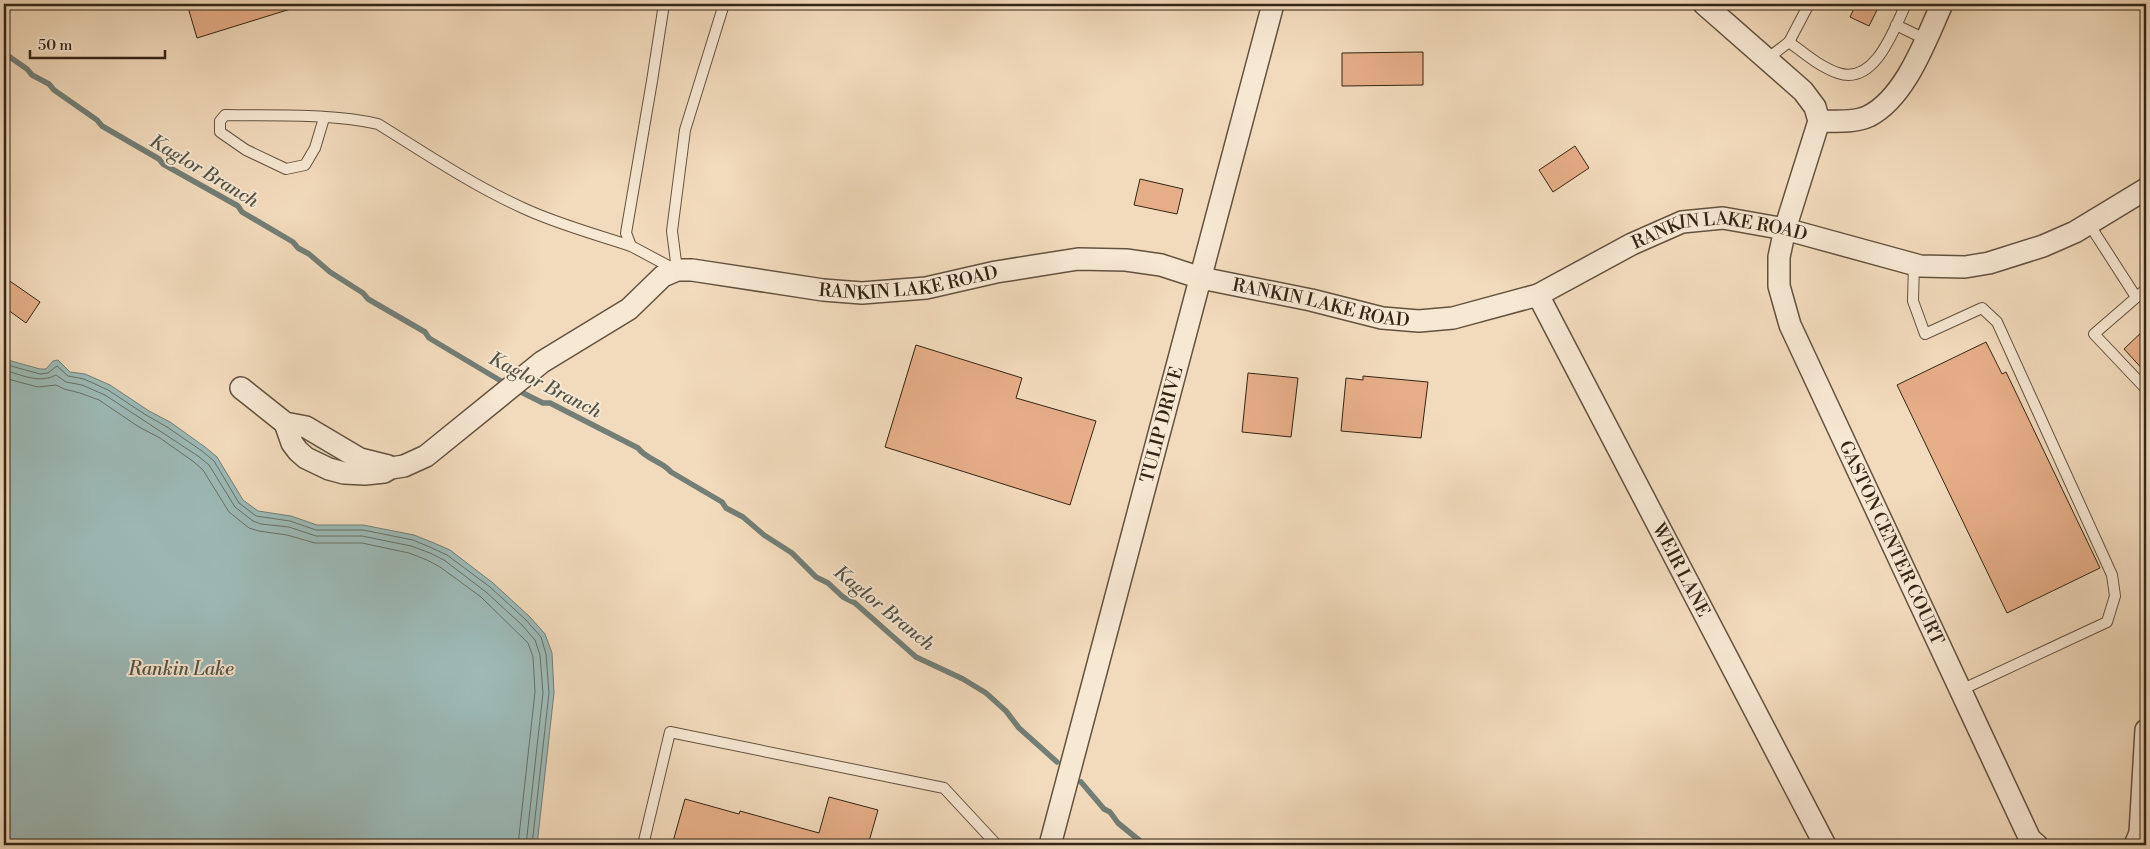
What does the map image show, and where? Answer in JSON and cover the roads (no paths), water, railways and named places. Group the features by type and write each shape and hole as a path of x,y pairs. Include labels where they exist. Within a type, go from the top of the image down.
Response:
{"street":[{"name":"TULIP DRIVE","path":"1050,845 1273,4"},
{"path":"1704,4 1803,91 1815,107 1819,121 1850,121 1868,116 1883,106 1898,90 1942,4"},
{"name":"GASTON CENTER COURT","path":"1819,121 1785,229 1779,257 1780,286 1790,325 2030,839 2036,845"},
{"name":"RANKIN LAKE ROAD","path":"677,270 692,270 823,290 862,293 926,288 996,272 1078,259 1126,260 1161,265 1201,278 1311,300 1382,318 1420,321 1454,318 1538,294 1632,244 1682,222 1723,218 1785,229 1914,264 1964,267 1989,263 2044,246 2089,224 2146,189"},
{"path":"241,388 284,423 306,427 360,459 391,468 404,466 426,456 542,362 629,309 657,280 677,270"},
{"name":"WEIR LANE","path":"1538,294 1826,845"},
{"path":"2135,845 2140,833 2144,803 2146,730"}],"lane":[{"path":"631,246 626,233 664,4"},
{"path":"677,270 672,231 685,130 724,4"},
{"path":"1766,59 1789,42 1809,4"},
{"path":"1789,42 1821,65 1839,74 1859,74 1876,62 1906,4"},
{"path":"1896,25 1925,39"},
{"path":"324,118 315,148 305,165 286,169 246,150 220,132 220,121 225,115 324,118 358,120 378,124 481,187 523,209 631,246 677,270"},
{"path":"2089,224 2136,297"},
{"path":"1914,264 1913,301 1924,334 1982,308 1997,322 2112,575 2115,596 2107,622 1961,690"},
{"path":"2146,289 2094,334 2146,389"},
{"path":"642,845 670,732 944,788 997,845"}],"water":[{"name":"Rankin Lake","path":"4,359 40,369 46,369 53,361 58,360 70,372 85,374 110,385 149,411 170,422 217,457 243,500 258,511 291,516 317,525 363,525 414,535 450,550 493,583 530,617 545,634 552,653 554,693 537,845 4,845"}],"waterway":[{"name":"Kaglor Branch","path":"4,53 27,69 32,75 49,84 54,90 97,120 102,126 159,159 163,164 238,206 242,212 293,242 298,248 309,254 330,272 363,293 368,299 425,332 429,338 506,384"},
{"name":"Kaglor Branch","path":"517,390 543,403 550,403 638,448 671,472 722,502 726,508 743,517 764,535 792,553 816,577 828,583 843,597 855,603 916,657 963,679 986,693 1006,711 1019,728 1057,762"},
{"name":"Kaglor Branch","path":"1081,782 1118,823 1145,845"}]}
